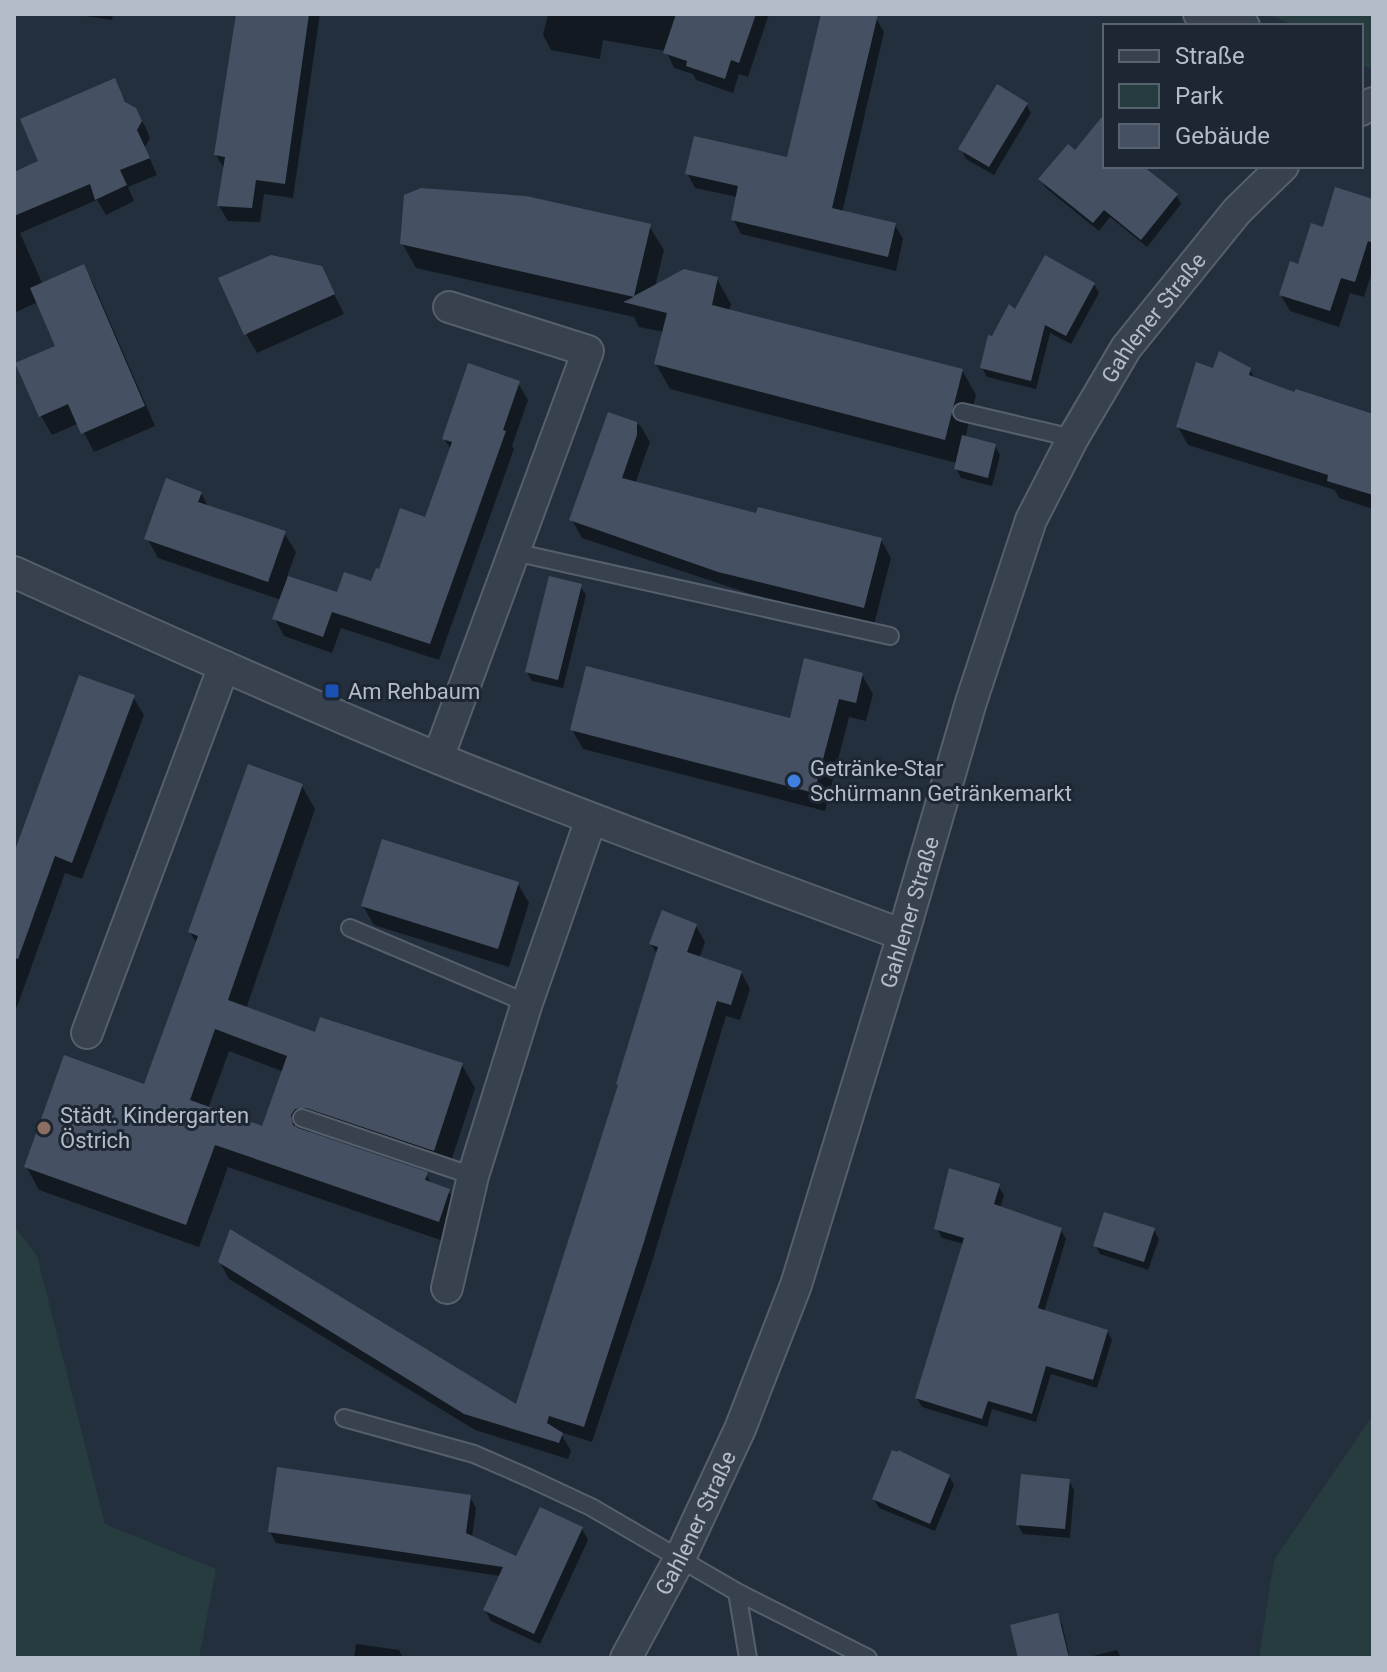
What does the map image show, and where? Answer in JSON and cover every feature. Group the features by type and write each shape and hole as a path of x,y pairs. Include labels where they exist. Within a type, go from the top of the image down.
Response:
{"street":[{"path":"1199,14 1236,24"},
{"name":"Gahlener Straße","path":"626,1658 680,1558 740,1429 796,1285 971,702 1027,534 1073,438 1126,348 1237,211 1281,168"},
{"path":"438,758 588,351 449,307"},
{"path":"14,572 438,758 591,819 903,935"},
{"path":"87,1033 224,666"},
{"path":"447,1288 473,1176 527,1003 591,819"}],"lane":[{"path":"962,412 1073,438"},
{"path":"514,552 890,636"},
{"path":"350,928 527,1003"},
{"path":"302,1118 473,1176"},
{"path":"344,1418 474,1454 591,1507 737,1592 868,1658"},
{"path":"737,1592 748,1658"}],"green space":[{"path":"1268,14 1373,14 1373,68 1363,66 1363,24 1290,24"},
{"path":"14,1226 37,1256 105,1524 216,1569 199,1658 14,1658"},
{"path":"1373,1415 1373,1658 1259,1658 1274,1560"}],"building":[{"path":"236,14 309,14 285,184 256,180 252,208 217,206 225,157 214,155"},
{"path":"676,14 756,14 739,63 731,60 725,79 686,66 687,61 663,53"},
{"path":"821,14 878,14 832,208 896,223 888,257 731,220 738,186 685,174 694,136 787,157"},
{"path":"115,78 125,102 136,108 142,121 137,130 150,158 120,170 127,185 95,200 90,184 14,216 14,172 38,161 20,119"},
{"path":"997,84 1028,103 989,167 958,149"},
{"path":"1103,115 1103,168 1146,168 1178,194 1141,240 1104,210 1093,223 1038,179 1068,144 1075,150"},
{"path":"1335,187 1373,199 1373,243 1368,241 1355,282 1341,278 1330,311 1279,295 1290,261 1298,264 1311,223 1323,227"},
{"path":"421,188 526,196 651,224 634,296 684,269 718,277 712,305 963,369 945,440 654,364 667,313 623,302 634,297 400,244 404,195"},
{"path":"271,255 322,266 335,294 244,335 218,278"},
{"path":"1045,255 1095,283 1066,336 1045,325 1031,381 980,368 988,335 992,336 1009,304 1015,309"},
{"path":"84,264 145,406 81,434 68,404 39,417 15,363 55,346 30,288"},
{"path":"1219,351 1251,368 1249,375 1294,392 1296,389 1373,414 1373,495 1327,481 1328,475 1176,427 1196,362 1213,368"},
{"path":"468,363 520,381 503,430 506,431 430,644 332,612 323,637 272,619 288,576 337,592 344,572 371,581 376,568 379,569 400,508 425,517 452,442 442,439"},
{"path":"608,412 637,422 637,435 622,478 756,513 758,507 882,538 864,608 718,572 569,520"},
{"path":"962,435 996,444 988,478 954,469"},
{"path":"166,478 202,492 198,502 286,531 268,582 144,539"},
{"path":"549,576 582,584 558,680 525,672"},
{"path":"804,658 863,673 856,703 839,699 814,793 570,730 586,666 790,718"},
{"path":"79,675 135,695 72,863 55,856 18,959 14,958 14,853"},
{"path":"248,764 303,784 228,1000 315,1032 320,1017 463,1063 434,1151 306,1108 295,1109 291,1115 293,1125 298,1128 428,1172 425,1180 450,1189 439,1222 215,1145 186,1225 24,1167 64,1055 144,1084 198,936 188,932","holes":["215,1029 287,1056 262,1126 190,1100"]},
{"path":"382,839 519,882 498,949 361,906"},
{"path":"662,910 697,924 687,952 742,971 731,1005 717,1001 584,1427 549,1416 547,1423 563,1433 559,1443 464,1414 218,1262 230,1229 516,1404 618,1085 658,947 649,944"},
{"path":"949,1168 1000,1184 994,1204 1062,1228 1038,1308 1108,1330 1093,1380 1046,1366 1032,1414 988,1401 982,1419 915,1398 964,1238 934,1229"},
{"path":"1104,1212 1155,1228 1144,1262 1093,1246"},
{"path":"892,1450 950,1475 930,1524 872,1499"},
{"path":"277,1467 471,1495 466,1533 516,1556 540,1507 583,1527 534,1634 483,1610 503,1567 268,1532"},
{"path":"1021,1474 1070,1479 1065,1529 1016,1525"},
{"path":"1058,1613 1069,1658 1018,1658 1010,1625"}],"place":[{"name":"Am Rehbaum","path":"332,691"},
{"name":"Getränke-Star Schürmann Getränkemarkt","path":"794,781"},
{"name":"Städt. Kindergarten Östrich","path":"44,1128"}]}
